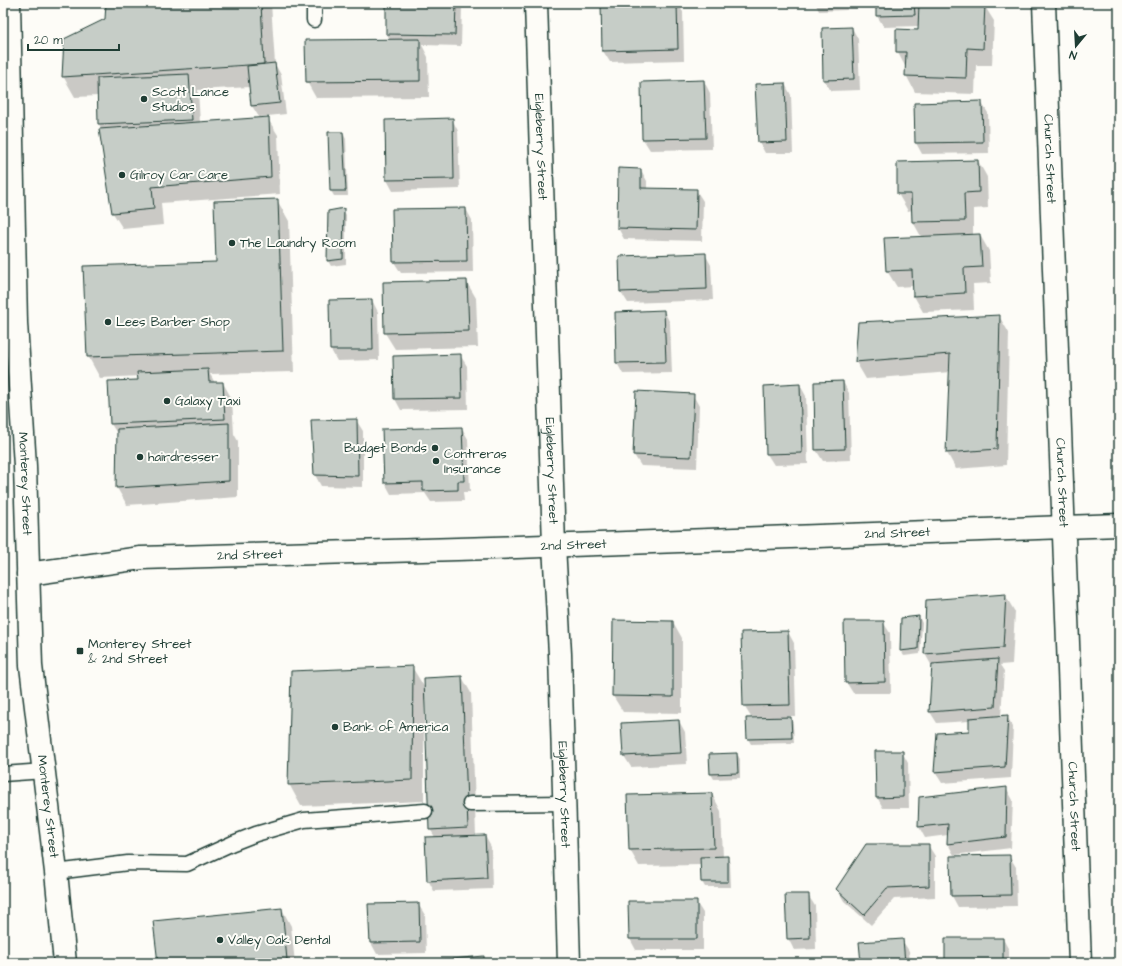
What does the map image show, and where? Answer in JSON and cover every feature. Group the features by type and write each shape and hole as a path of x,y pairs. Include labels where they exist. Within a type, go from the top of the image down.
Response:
{"street":[{"name":"Monterey Street","path":"9,3 10,324 25,466 32,666 65,963"},
{"name":"Eigleberry Street","path":"536,3 554,545 560,654 569,963"},
{"name":"Church Street","path":"1044,3 1080,963"},
{"name":"2nd Street","path":"28,574 141,558 1119,525"}],"lane":[{"path":"314,3 314,20"},
{"path":"3,774 44,771"},
{"path":"470,804 565,803"},
{"path":"56,872 128,863 187,864 233,842 304,820 425,811"}],"building":[{"path":"106,3 261,3 264,64 62,77 64,39 105,19"},
{"path":"386,3 456,3 455,35 386,34"},
{"path":"601,3 677,3 678,49 602,51"},
{"path":"876,3 914,3 915,15 876,16"},
{"path":"919,3 985,4 983,49 967,48 966,78 905,76 906,52 896,52 896,29 918,30"},
{"path":"852,27 854,79 823,80 822,28"},
{"path":"420,39 420,81 306,82 305,40"},
{"path":"275,63 280,103 251,106 247,66"},
{"name":"Scott Lance Studios","path":"189,74 192,120 98,124 97,78"},
{"path":"704,80 706,138 642,139 641,82"},
{"path":"785,83 787,142 758,143 755,84"},
{"path":"982,101 983,142 915,143 914,103"},
{"path":"269,117 271,177 152,187 154,209 112,213 99,129"},
{"path":"453,118 454,179 386,180 385,120"},
{"path":"328,132 343,132 346,191 330,191"},
{"path":"978,160 979,192 964,193 965,221 912,222 911,194 897,194 897,162"},
{"path":"618,168 641,169 641,188 697,189 696,230 617,228"},
{"path":"278,199 283,351 87,357 83,266 216,262 214,201"},
{"path":"344,208 343,259 327,261 328,211"},
{"path":"466,208 467,261 393,262 392,209"},
{"path":"980,234 982,267 964,268 965,293 913,296 912,270 886,271 884,238"},
{"path":"706,253 707,289 620,292 619,256"},
{"path":"467,280 469,331 384,333 383,282"},
{"path":"372,299 373,350 330,350 329,300"},
{"path":"664,310 666,362 616,363 615,312"},
{"path":"1000,315 997,449 946,453 950,354 855,362 858,322"},
{"path":"461,354 462,398 394,399 393,356"},
{"name":"Galaxy Taxi","path":"208,369 209,382 223,382 225,419 110,424 108,381 138,380 137,372"},
{"path":"843,381 845,449 815,450 814,382"},
{"path":"800,384 802,453 766,454 764,386"},
{"path":"636,391 694,394 691,457 633,455"},
{"path":"357,419 358,476 314,475 311,420"},
{"path":"229,423 229,481 116,488 117,429"},
{"path":"462,427 464,481 458,481 458,490 423,491 423,482 384,483 382,429"},
{"path":"1006,594 1003,648 924,654 926,600"},
{"path":"919,616 918,649 900,651 901,618"},
{"path":"613,620 673,621 673,697 612,696"},
{"path":"844,621 884,621 885,682 845,683"},
{"path":"788,631 790,705 743,706 741,632"},
{"path":"998,659 995,707 929,712 932,664"},
{"path":"413,666 412,780 288,785 291,671"},
{"path":"462,676 468,828 429,830 424,678"},
{"path":"1008,715 1005,767 934,772 937,733 969,731 969,718"},
{"path":"791,717 792,738 747,739 746,718"},
{"path":"679,720 681,753 623,756 621,723"},
{"path":"875,751 903,751 903,797 876,798"},
{"path":"737,753 738,773 710,774 709,754"},
{"path":"1007,787 1006,837 947,844 948,824 918,827 919,797"},
{"path":"712,793 714,848 629,850 627,795"},
{"path":"485,835 487,878 427,881 425,837"},
{"path":"866,844 929,844 929,886 887,888 864,915 836,889"},
{"path":"1010,855 1011,895 951,896 950,856"},
{"path":"728,856 728,882 701,882 700,857"},
{"path":"785,894 809,894 810,938 787,939"},
{"path":"628,901 697,901 697,939 629,939"},
{"path":"419,903 420,942 370,943 368,904"},
{"name":"Valley Oak Dental","path":"282,908 287,960 256,963 158,963 153,921"},
{"path":"945,938 1003,938 1003,963 945,963"},
{"path":"903,939 905,963 861,963 859,942"},
{"path":"484,956 484,963 453,963 452,959"}],"place":[{"name":"Scott Lance Studios","path":"144,99"},
{"name":"Gilroy Car Care","path":"122,175"},
{"name":"The Laundry Room","path":"232,243"},
{"name":"Lees Barber Shop","path":"108,322"},
{"name":"Galaxy Taxi","path":"167,401"},
{"name":"Budget Bonds","path":"435,448"},
{"name":"hairdresser","path":"140,457"},
{"name":"Contreras Insurance","path":"436,461"},
{"name":"Monterey Street & 2nd Street","path":"80,651"},
{"name":"Bank of America","path":"335,727"},
{"name":"Valley Oak Dental","path":"220,940"}]}
